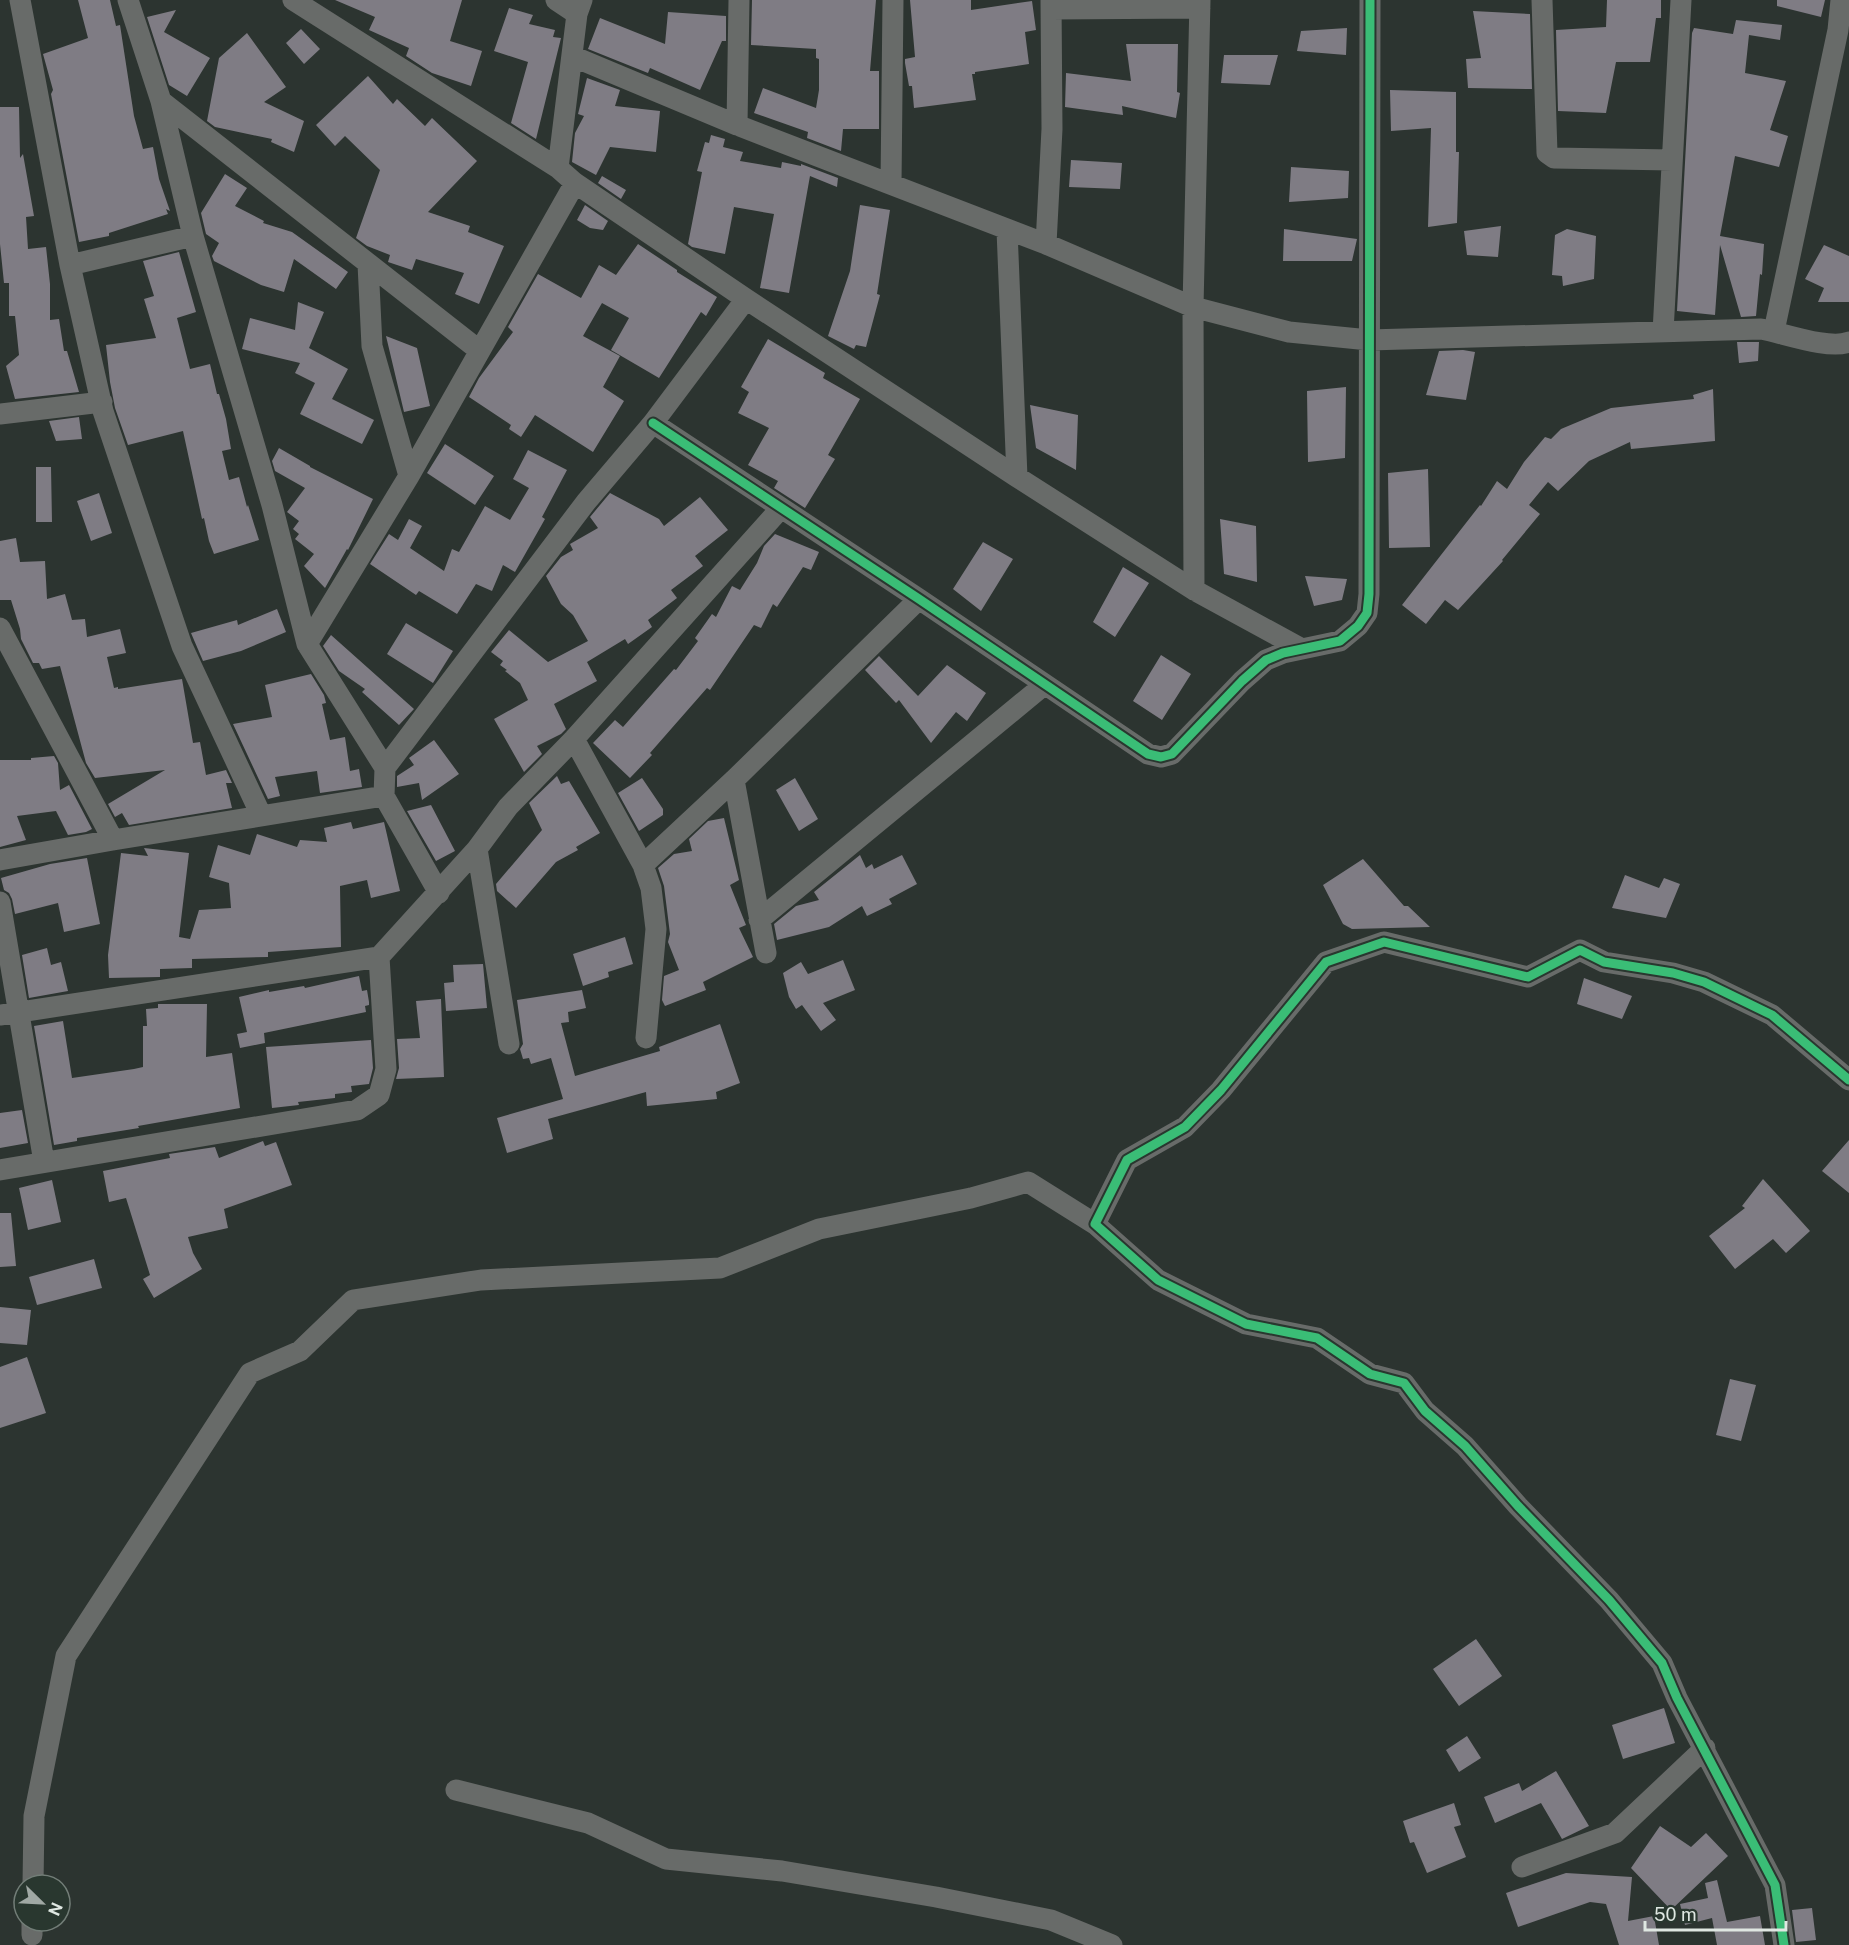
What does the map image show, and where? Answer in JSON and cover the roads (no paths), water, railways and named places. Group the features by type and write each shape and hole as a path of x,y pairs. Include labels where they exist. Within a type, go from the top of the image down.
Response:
{"street":[{"path":"20,0 70,265 103,411 182,646 261,815"},
{"path":"128,0 161,101 193,236 272,505 307,644 385,768 384,796 439,893"},
{"path":"292,0 558,168 575,183 746,299 1017,477 1194,590 1302,649"},
{"path":"556,0 579,7 558,168"},
{"path":"737,125 739,0"},
{"path":"891,184 893,0"},
{"path":"653,423 1148,754 1161,757 1172,754 1242,681 1266,660 1283,653 1340,641 1358,626 1367,613 1369,594 1370,0"},
{"path":"1542,0 1547,153 1554,158 1672,160"},
{"path":"1663,332 1681,0"},
{"path":"1774,331 1838,30 1841,0"},
{"path":"1046,244 1052,129 1051,4 1200,4 1193,307 1194,590"},
{"path":"572,56 737,125 1046,244 1193,307 1289,332 1370,340 1761,329 1824,343 1845,344 1849,342"},
{"path":"161,101 480,351"},
{"path":"307,644 409,476 575,183"},
{"path":"1007,230 1017,477"},
{"path":"70,265 193,236"},
{"path":"368,264 372,346 409,476"},
{"path":"385,768 586,502 653,423 746,299"},
{"path":"0,414 102,402"},
{"path":"10,1014 379,957 477,849 508,807 574,739 781,508"},
{"path":"643,865 919,600"},
{"path":"0,627 113,840"},
{"path":"759,920 1044,685"},
{"path":"574,739 643,865 651,888 656,929 646,1038"},
{"path":"734,780 765,953"},
{"path":"0,860 384,796"},
{"path":"477,849 509,1044"},
{"path":"0,902 10,1014 44,1162"},
{"path":"1095,1224 1127,1160 1185,1127 1221,1090 1326,962 1384,942 1527,977 1580,950 1604,962 1672,973 1704,982 1772,1015 1849,1080"},
{"path":"0,1170 357,1110 379,1095 386,1069 379,957"},
{"path":"33,1873 34,1816 66,1656 250,1373 300,1351 353,1300 481,1280 720,1268 819,1229 971,1198 1028,1182 1095,1224 1158,1280 1246,1324 1317,1338 1370,1374 1404,1383 1425,1411 1466,1446 1525,1514 1609,1600 1662,1663 1677,1698 1775,1885 1784,1945"},
{"path":"1522,1867 1615,1833 1705,1748"},
{"path":"456,1790 588,1823 666,1859 782,1872 936,1897 1051,1920 1112,1945"}]}
